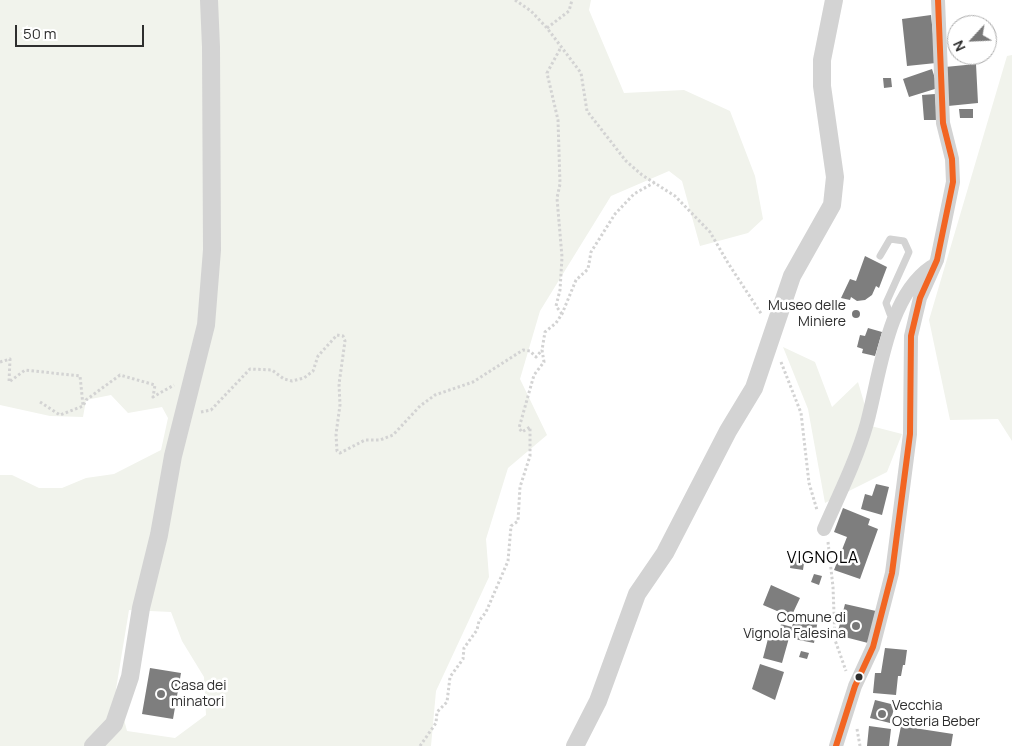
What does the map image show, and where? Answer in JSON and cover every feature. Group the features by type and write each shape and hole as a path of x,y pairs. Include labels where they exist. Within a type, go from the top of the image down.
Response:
{"street":[{"path":"93,746 114,724 130,677 141,608 159,535 173,456 206,325 212,250 209,0"},
{"path":"575,746 598,701 636,594 665,553 728,431 754,388 792,276 832,205 835,177 822,86 822,60 834,0"},
{"path":"824,529 867,424 876,382 896,316 905,296 921,274 937,260 953,182 952,159 943,123 938,0"},
{"path":"836,746 856,686 873,647 892,573 910,434 912,336 920,298 933,265"}],"lane":[{"path":"880,256 890,239 904,241 909,252 886,303 890,314 896,316"}],"path":[{"path":"516,0 530,10 547,28 560,49 581,73 586,111 626,161 642,175 656,182 675,196 710,232 728,264 749,292 772,331"},
{"path":"547,28 569,11 572,0"},
{"path":"560,49 548,72 558,120 560,184 557,198 562,257 560,290 556,306 562,314"},
{"path":"420,746 436,723 437,712 447,702 450,677 463,659 464,648 478,630 479,621 486,612 508,561 511,526 518,521 520,486 530,456 530,427 522,432 519,428 534,375 544,362 542,350 545,332 556,323 562,314 576,280 588,269 592,252 615,214 634,194 656,182"},
{"path":"185,410 202,412 211,410 250,369 272,370 284,379 304,378 313,371 318,356 331,341 337,335 343,336 345,341 338,384 339,420 336,434 337,451 340,453 364,440 380,440 393,434 420,406 435,395 473,382 524,350 530,351 536,357 542,350"},
{"path":"0,362 10,359 9,382 25,370 80,376 83,406"},
{"path":"780,359 800,413 809,483 824,529 833,587 835,640 846,671 856,686"},
{"path":"40,402 60,415 83,406 86,400 120,375 155,386 153,397 188,376 190,391"}],"shaded area":[{"path":"0,0 591,0 589,10 624,93 684,90 730,111 755,176 763,219 748,233 700,246 682,181 669,171 611,196 540,311 520,379 547,435 508,468 486,539 489,577 436,691 431,746 0,746 0,475 12,475 39,488 62,488 86,478 114,474 161,450 168,418 162,407 128,413 111,395 86,400 83,417 50,416 0,405","holes":["129,610 171,612 182,641 204,677 206,715 175,738 127,731 116,689"]},
{"path":"1012,55 1012,441 998,419 950,420 929,320 1007,56"},
{"path":"783,347 815,362 832,407 858,382 871,426 902,434 887,472 825,503 808,409"}],"building":[{"path":"931,15 936,63 907,66 902,19"},
{"path":"976,65 978,103 948,106 945,67"},
{"path":"932,69 938,88 909,97 903,79"},
{"path":"883,78 891,78 892,87 884,88"},
{"path":"935,94 937,120 924,120 922,95"},
{"path":"959,109 973,109 973,118 960,118"},
{"path":"865,256 887,267 879,288 876,286 872,295 865,300 857,301 851,297 850,300 841,298 850,279 856,281"},
{"path":"868,328 882,332 875,356 862,353 863,349 857,347 860,335 865,336"},
{"path":"876,484 889,487 882,515 861,509 865,494 872,496"},
{"path":"843,508 870,519 868,525 878,529 860,579 834,570 847,537 834,532"},
{"path":"792,554 805,556 803,570 790,568"},
{"path":"814,574 822,576 819,585 811,582"},
{"path":"771,585 800,598 791,617 763,605"},
{"name":"Comune di Vignola Falesina","path":"845,604 876,611 868,643 837,635"},
{"path":"795,614 818,619 814,643 789,638 782,663 763,658 770,631 779,634 781,624 792,627"},
{"path":"885,648 907,650 905,665 903,665 901,676 898,676 896,695 873,693 875,673 881,673"},
{"path":"801,651 809,653 807,659 799,657"},
{"path":"760,664 784,672 775,700 752,689"},
{"name":"Casa dei minatori","path":"150,668 181,673 173,719 142,714"},
{"name":"Vecchia Osteria Beber","path":"875,700 895,705 890,723 870,718"},
{"path":"869,726 891,729 889,746 867,746"},
{"path":"901,726 953,734 951,746 897,746"}],"transit line":[{"path":"836,746 855,686 873,647 892,573 910,434 911,336 920,298 937,260 953,182 952,159 943,123 938,0"}],"place":[{"name":"Museo delle Miniere","path":"856,314"},
{"name":"Comune di Vignola Falesina","path":"856,626"},
{"name":"Casa dei minatori","path":"161,694"},
{"name":"Vecchia Osteria Beber","path":"882,714"}],"district":[{"name":"VIGNOLA","path":"823,559"}]}
